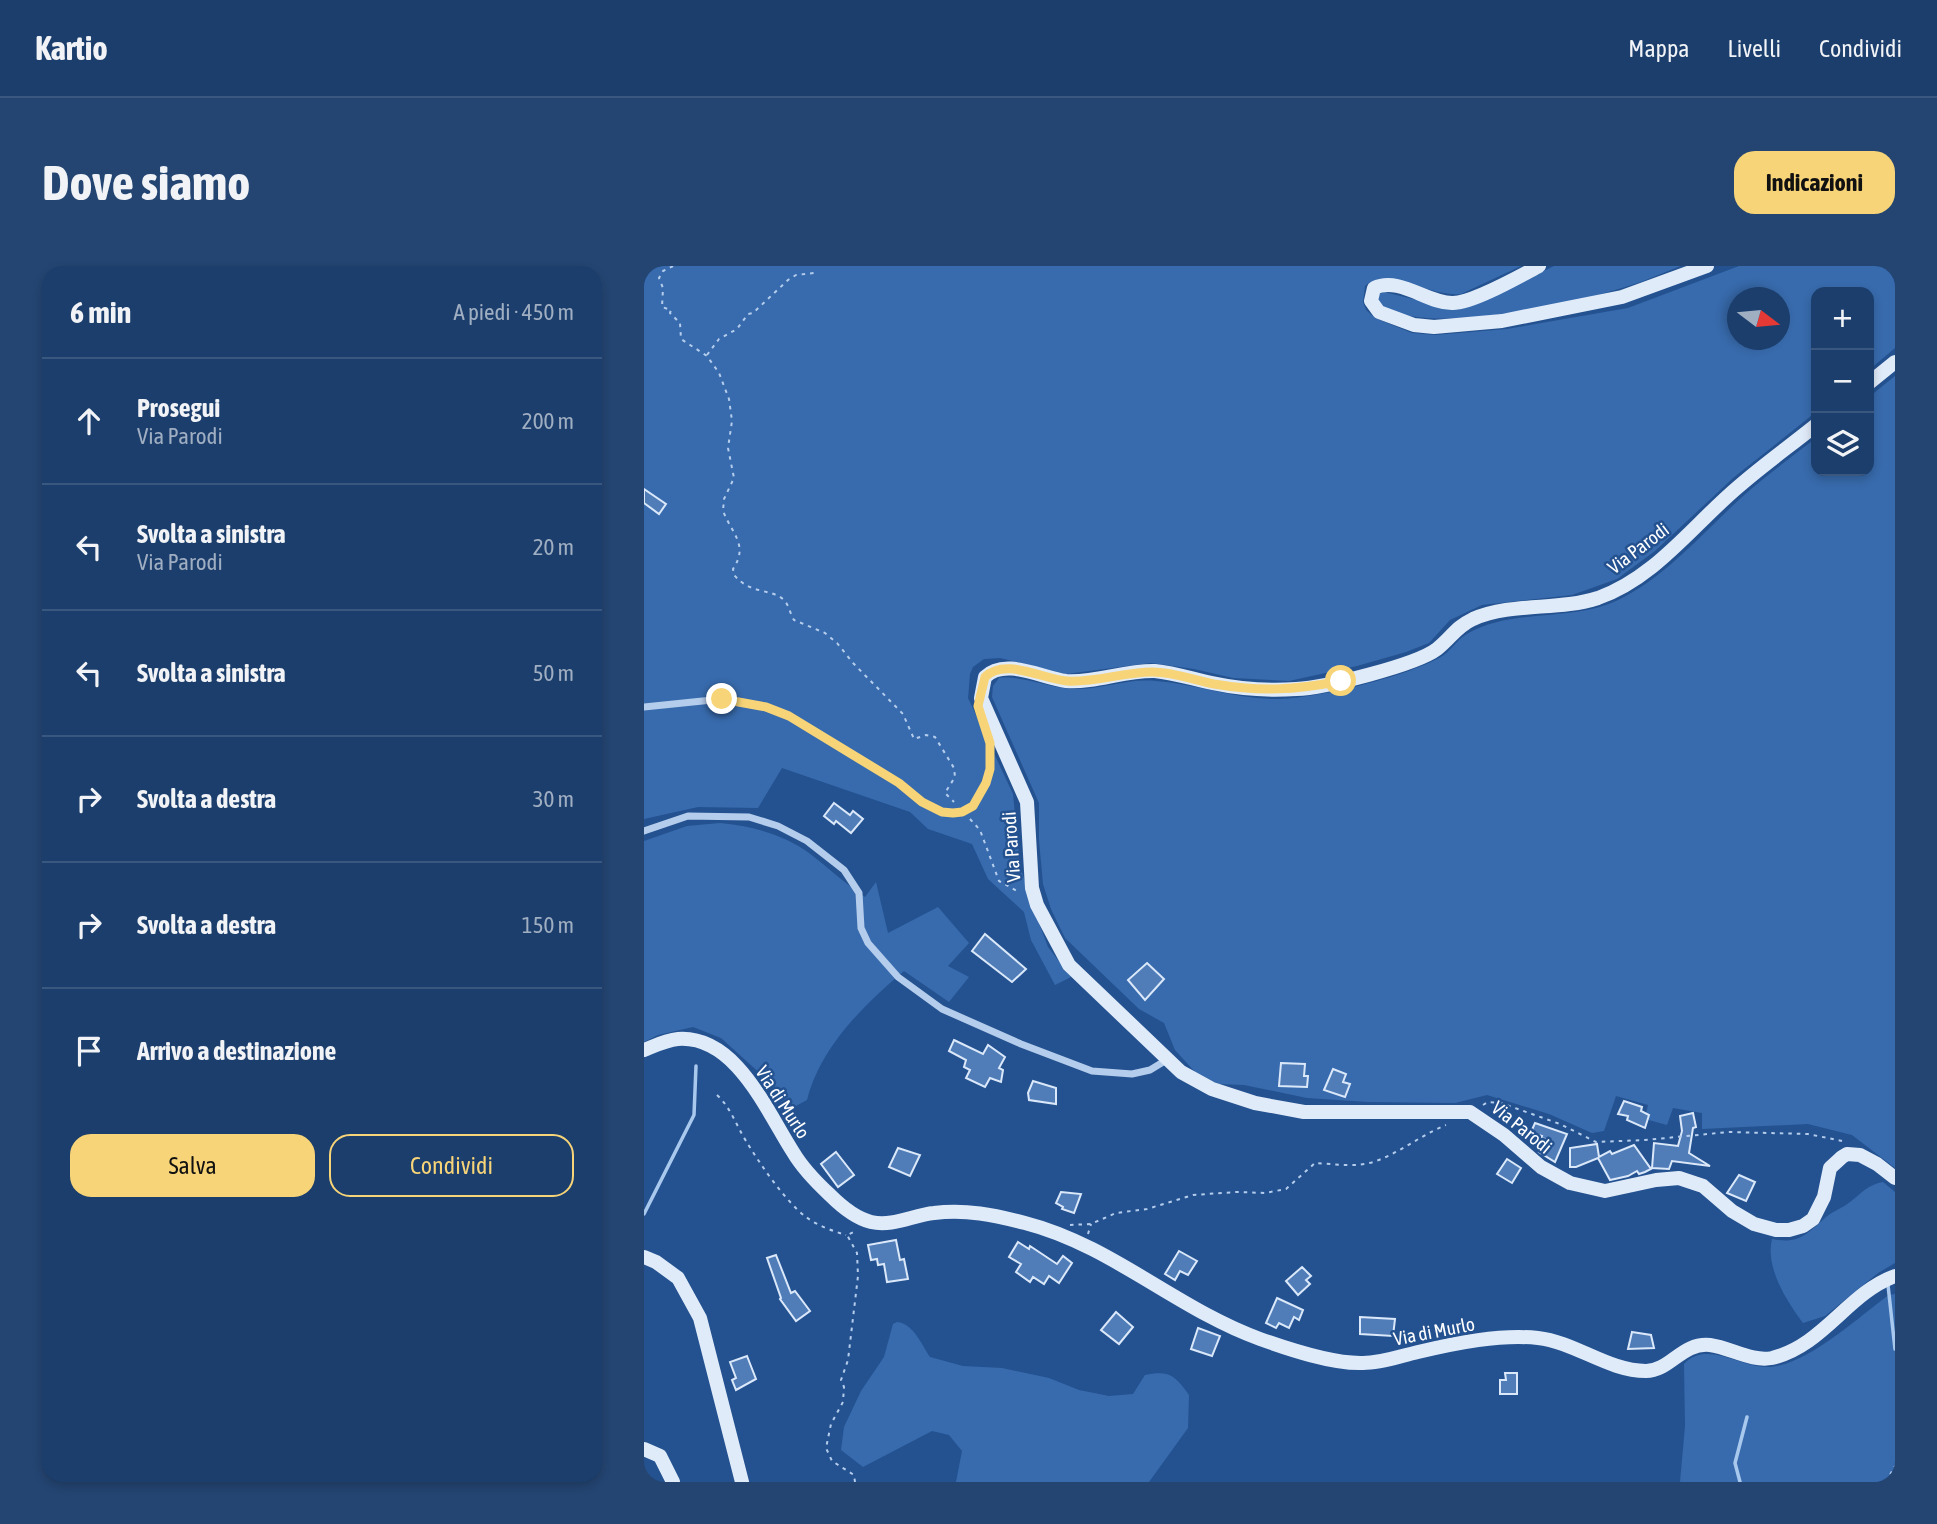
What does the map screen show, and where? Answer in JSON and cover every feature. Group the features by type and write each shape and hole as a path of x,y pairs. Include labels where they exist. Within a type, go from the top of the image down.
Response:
{"street":[{"path":"1539,266 1463,302 1450,303 1382,285 1371,291 1371,301 1379,312 1414,325 1434,327 1502,321 1622,297 1707,266"},
{"path":"1874,379 1895,362"},
{"name":"Via Parodi","path":"1811,429 1737,487 1651,568 1624,586 1597,598 1569,604 1476,617 1462,624 1437,649 1388,669 1299,689 1255,690 1154,671 1073,681 1011,668 996,669 985,677 981,698 1027,802 1032,888 1037,905 1060,951 1069,965 1181,1072 1212,1090 1255,1103 1304,1112 1460,1111 1476,1114 1541,1167 1570,1183 1605,1191 1679,1178 1703,1186 1732,1211 1754,1224 1776,1230 1803,1226 1813,1219 1824,1197 1830,1168 1836,1159 1855,1154"},
{"path":"644,707 722,699 766,707 800,722 899,783 922,802 942,812 962,812 973,806 990,769 990,743 978,706 981,698"},
{"path":"644,831 688,816 749,817 778,826 807,841 844,870 859,893 861,928 868,943 898,977 942,1009 1021,1044 1092,1071 1132,1074 1150,1070 1169,1058"},
{"name":"Via di Murlo","path":"644,1050 680,1039 697,1041 721,1052 746,1076 804,1168 840,1205 863,1219 887,1223 934,1212 973,1211 1045,1228 1100,1252 1200,1312 1229,1326 1261,1339 1349,1363 1377,1362 1446,1347 1517,1338 1553,1342 1624,1367 1649,1371 1685,1350 1701,1345 1711,1345 1766,1359 1799,1349 1876,1285 1895,1276"},
{"path":"1855,1154 1871,1160 1895,1178"},
{"path":"644,1257 678,1278 700,1318 743,1482"},
{"path":"644,1449 660,1456 673,1482"}],"path":[{"path":"673,266 663,271 659,278 663,288 662,307 671,310 670,313 680,323 681,338 706,356 719,373 729,399 729,448 734,478 723,505 726,518 740,544 740,558 733,569 734,575 751,589 778,596 787,604 794,620 824,633 837,643 903,714 914,739 926,735 935,737 954,768 956,777 945,794 981,830 999,881 1037,905"},
{"path":"706,356 719,338 737,329 748,314 753,313 788,280 796,275 814,273"},
{"path":"717,1095 726,1104 774,1181 806,1217 847,1235 876,1223"},
{"path":"1476,1114 1481,1105 1489,1102 1501,1103 1560,1124 1596,1142 1729,1132 1808,1134 1838,1139 1855,1154"},
{"path":"1063,1223 1091,1224 1116,1213 1147,1209 1193,1195 1265,1193 1286,1189 1315,1163 1374,1163 1405,1148 1429,1131 1453,1123"},
{"path":"847,1235 857,1253 858,1276 848,1360 841,1380 844,1387 842,1402 831,1424 826,1448 832,1461 854,1475 855,1482"},
{"path":"1886,1482 1895,1466"}],"shaded area":[{"path":"644,266 1521,266 1461,294 1437,292 1385,279 1365,286 1363,302 1366,310 1375,318 1412,333 1435,335 1507,329 1628,308 1739,266 1895,266 1895,348 1874,366 1874,287 1811,287 1811,416 1733,478 1655,551 1617,579 1572,595 1482,605 1450,620 1429,643 1357,666 1289,681 1233,678 1151,663 1066,674 1000,658 984,659 973,667 968,698 1013,794 1020,866 1048,947 1071,977 1055,985 1031,940 1024,912 988,879 972,844 928,829 910,812 782,768 758,808 698,807 644,819"},
{"path":"1554,266 1681,266 1632,285 1593,296 1493,315 1424,318 1397,313 1378,302 1379,294 1384,292 1458,310 1486,300"},
{"path":"1895,376 1895,1168 1852,1135 1808,1124 1702,1129 1702,1113 1673,1108 1667,1125 1645,1119 1648,1105 1616,1096 1604,1131 1592,1133 1549,1114 1487,1095 1455,1103 1368,1102 1307,1098 1244,1085 1218,1084 1195,1072 1175,1050 1164,1023 1139,1009 1065,938 1043,884 1039,803 992,697 993,686 999,678 1018,678 1077,689 1156,681 1246,697 1276,699 1359,686 1404,672 1443,656 1463,637 1484,626 1598,607 1635,591 1670,565 1750,490 1811,442 1811,476 1874,476 1874,393"},
{"path":"720,823 755,829 799,846 865,897 876,882 888,933 938,907 969,943 948,966 969,977 949,1002 904,971 845,1028 822,1062 807,1100 794,1107 782,1105 763,1076 721,1038 693,1027 658,1035 644,1042 644,841 687,826"},
{"path":"1883,1182 1895,1192 1895,1263 1878,1273 1825,1316 1803,1323 1778,1283 1772,1261 1772,1239 1789,1240 1802,1236 1865,1190"},
{"path":"1895,1294 1895,1482 1680,1482 1685,1426 1684,1364 1693,1357 1714,1354 1759,1366 1785,1364 1817,1349 1889,1295"},
{"path":"897,1322 913,1331 930,1357 963,1366 1002,1368 1049,1378 1079,1390 1109,1396 1133,1394 1145,1375 1166,1374 1180,1383 1189,1395 1188,1428 1149,1482 956,1482 962,1451 949,1435 932,1431 863,1467 841,1450 844,1427 861,1391 884,1357 893,1324"}],"building":[{"path":"644,489 666,504 659,514 644,503"},
{"path":"834,803 850,815 853,811 863,819 851,833 836,821 834,824 824,816"},
{"path":"985,934 1026,969 1012,982 972,951"},
{"path":"1147,963 1164,979 1145,1000 1128,980"},
{"path":"954,1040 983,1054 988,1045 1005,1057 999,1068 1003,1070 1001,1082 990,1078 985,1087 966,1078 970,1070 964,1067 966,1060 949,1051"},
{"path":"1281,1063 1305,1064 1307,1087 1279,1086"},
{"path":"1333,1069 1346,1074 1343,1082 1350,1084 1345,1097 1324,1090"},
{"path":"1033,1081 1056,1088 1056,1104 1029,1100 1028,1093"},
{"path":"1624,1101 1642,1107 1641,1111 1649,1115 1645,1128 1627,1120 1628,1116 1618,1114"},
{"path":"1693,1113 1696,1127 1693,1128 1689,1153 1710,1166 1672,1161 1669,1169 1652,1168 1654,1143 1678,1146 1682,1131 1680,1116"},
{"path":"1535,1123 1567,1134 1555,1162 1539,1152 1545,1139 1531,1132"},
{"path":"1597,1144 1599,1157 1610,1151 1612,1154 1634,1145 1651,1169 1610,1180 1598,1158 1570,1167 1570,1148"},
{"path":"898,1148 920,1155 910,1176 889,1167"},
{"path":"836,1152 854,1175 838,1187 821,1164"},
{"path":"1507,1159 1521,1168 1512,1183 1497,1174"},
{"path":"1739,1175 1755,1182 1746,1201 1727,1193"},
{"path":"1061,1192 1081,1194 1074,1213 1062,1209 1063,1207 1056,1203"},
{"path":"896,1240 908,1279 887,1282 884,1264 878,1265 877,1259 871,1260 868,1245"},
{"path":"1018,1242 1029,1249 1030,1246 1057,1264 1063,1256 1072,1263 1059,1283 1049,1276 1044,1284 1033,1277 1030,1282 1016,1272 1021,1264 1009,1257"},
{"path":"1179,1251 1197,1261 1188,1275 1180,1271 1175,1280 1165,1274"},
{"path":"776,1255 791,1293 795,1291 810,1311 796,1321 780,1299 767,1258"},
{"path":"1302,1267 1311,1276 1306,1280 1310,1284 1298,1295 1286,1281"},
{"path":"1277,1298 1303,1310 1299,1320 1294,1317 1289,1328 1279,1323 1276,1328 1266,1323"},
{"path":"1116,1312 1133,1327 1119,1344 1101,1330"},
{"path":"1360,1317 1395,1319 1393,1336 1360,1334"},
{"path":"1198,1328 1220,1336 1212,1356 1191,1349"},
{"path":"1632,1332 1651,1335 1654,1348 1628,1349"},
{"path":"747,1356 756,1379 736,1390 732,1380 736,1378 730,1362"},
{"path":"1505,1373 1517,1373 1517,1394 1500,1394 1500,1380 1506,1380"}],"waterway":[{"path":"644,1214 694,1115 696,1066"},
{"path":"1888,1285 1895,1349"},
{"path":"1740,1482 1735,1463 1747,1417"}],"route":[{"path":"722,699 766,707 789,716 899,783 922,802 942,812 953,813 968,810 973,806 986,783 992,756 978,704 985,677 996,669 1011,668 1065,681 1154,671 1255,690 1299,689 1341,681"}]}
